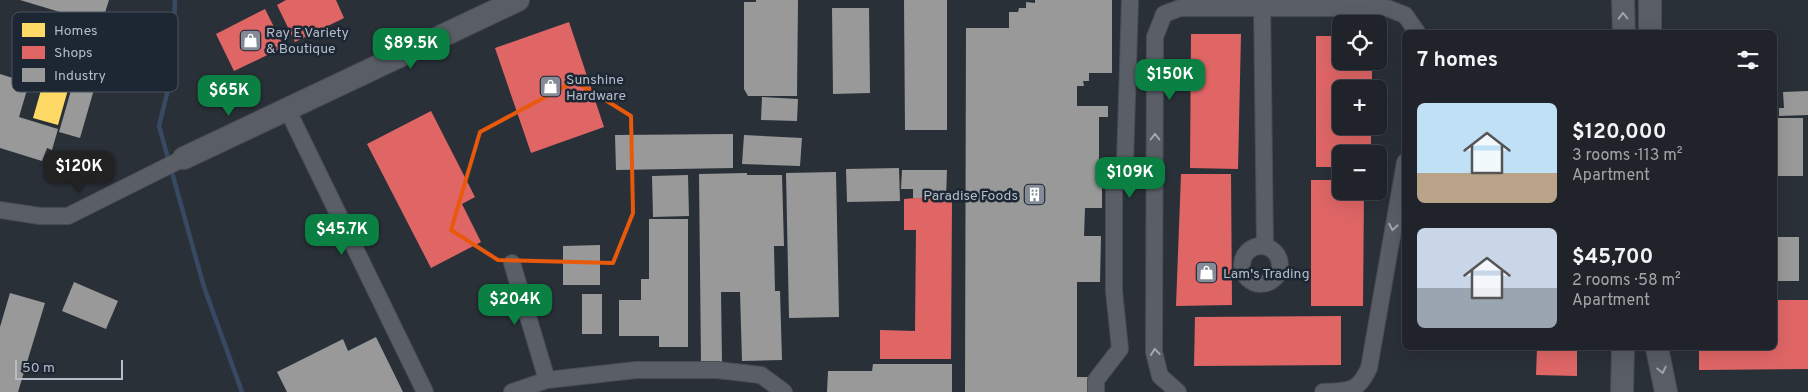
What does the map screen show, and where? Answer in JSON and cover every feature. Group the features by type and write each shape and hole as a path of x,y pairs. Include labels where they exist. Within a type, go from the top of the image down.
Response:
{"street":[{"path":"0,210 40,216 68,216 156,171 290,109 406,51 518,0"},
{"path":"1096,392 1096,380 1120,349 1114,291 1114,189 1125,162 1130,0"},
{"path":"1623,0 1624,30"},
{"path":"1650,0 1650,30"},
{"path":"1262,4 1265,246"},
{"path":"1178,392 1160,376 1154,352 1155,38 1164,14 1180,8 1262,4 1387,8 1405,15 1416,30"},
{"path":"290,109 292,119 425,392"},
{"path":"1323,392 1352,390 1362,384 1369,368 1402,179"},
{"path":"512,263 547,380"},
{"path":"1622,350 1622,392"},
{"path":"1657,350 1666,392"},
{"path":"512,392 547,380 636,370 717,370 761,376 784,392"}],"highlighted area":[{"path":"575,81 631,116 633,213 613,263 498,260 451,230 480,132"}],"building: Homes":[{"path":"40,92 67,92 58,125 33,118"}],"building: Shops":[{"path":"286,0 336,0 344,18 295,42 277,5"},
{"name":"Ray E Variety & Boutique","path":"265,9 284,47 234,71 216,34"},
{"name":"Sunshine Hardware","path":"569,22 604,127 531,153 495,48"},
{"path":"1191,34 1241,34 1238,169 1190,168"},
{"path":"1316,36 1332,36 1332,70 1372,70 1372,80 1332,80 1332,135 1371,135 1371,145 1332,145 1332,167 1316,167"},
{"path":"431,111 475,197 462,204 481,242 431,268 367,144"},
{"path":"1181,174 1231,174 1232,305 1176,306"},
{"path":"1311,180 1332,180 1332,200 1364,200 1363,306 1311,306"},
{"path":"904,199 952,199 951,359 880,359 880,330 915,331 916,230 904,230"},
{"path":"1777,300 1808,300 1808,369 1699,370 1699,350 1777,350"},
{"path":"1341,316 1341,365 1194,366 1195,317"},
{"path":"1537,350 1577,350 1577,376 1536,375"}],"building: Industry":[{"path":"20,0 109,0 105,12 60,12"},
{"path":"756,0 798,0 797,96 748,96 744,89 744,2 756,2"},
{"path":"904,0 947,0 947,130 905,130"},
{"name":"Paradise Foods","path":"1035,0 1112,0 1112,73 1089,73 1089,81 1083,81 1084,86 1077,86 1077,106 1108,106 1108,117 1099,117 1099,181 1102,181 1102,208 1085,208 1084,236 1101,236 1100,282 1077,282 1077,377 1092,377 1092,392 965,392 966,28 1009,28 1009,12 1018,12 1019,8 1026,8 1026,2 1035,3"},
{"path":"832,8 869,8 870,93 833,94"},
{"path":"0,74 12,78 12,92 26,92 19,117 58,129 52,150 47,148 42,161 0,148"},
{"path":"1808,91 1808,115 1779,116 1779,108 1784,108 1783,92"},
{"path":"71,92 93,92 80,138 59,132"},
{"path":"762,97 798,99 797,121 761,120"},
{"path":"1777,118 1803,118 1803,176 1777,176"},
{"path":"733,134 733,168 616,170 615,135"},
{"path":"744,135 802,138 800,166 742,164"},
{"path":"899,168 900,201 847,202 846,169"},
{"path":"902,170 947,170 946,198 913,198 913,189 901,189"},
{"path":"836,172 839,317 789,318 786,173"},
{"path":"747,173 747,175 782,175 784,246 774,246 775,291 780,291 782,360 742,361 740,292 721,292 722,362 701,362 699,174"},
{"path":"688,175 689,216 653,217 652,176"},
{"path":"649,219 688,219 688,347 659,347 659,336 619,336 619,300 641,300 641,279 649,279"},
{"path":"1777,237 1799,237 1799,281 1777,281"},
{"path":"600,245 600,285 563,285 563,246"},
{"path":"74,282 118,301 106,329 62,311"},
{"path":"10,293 45,303 18,392 0,392 0,327"},
{"path":"582,294 602,294 602,334 582,334"},
{"path":"376,337 403,392 287,392 277,372 343,339 348,351"},
{"path":"873,364 952,364 952,392 827,392 828,371 872,371"}],"waterway":[{"path":"175,0 175,12"},
{"path":"167,92 159,126 204,287 242,392"}],"place":[{"name":"Ray E Variety & Boutique","path":"250,40"},
{"name":"Sunshine Hardware","path":"550,87"},
{"name":"Paradise Foods","path":"1034,195"},
{"name":"Lam's Trading","path":"1207,273"}]}
